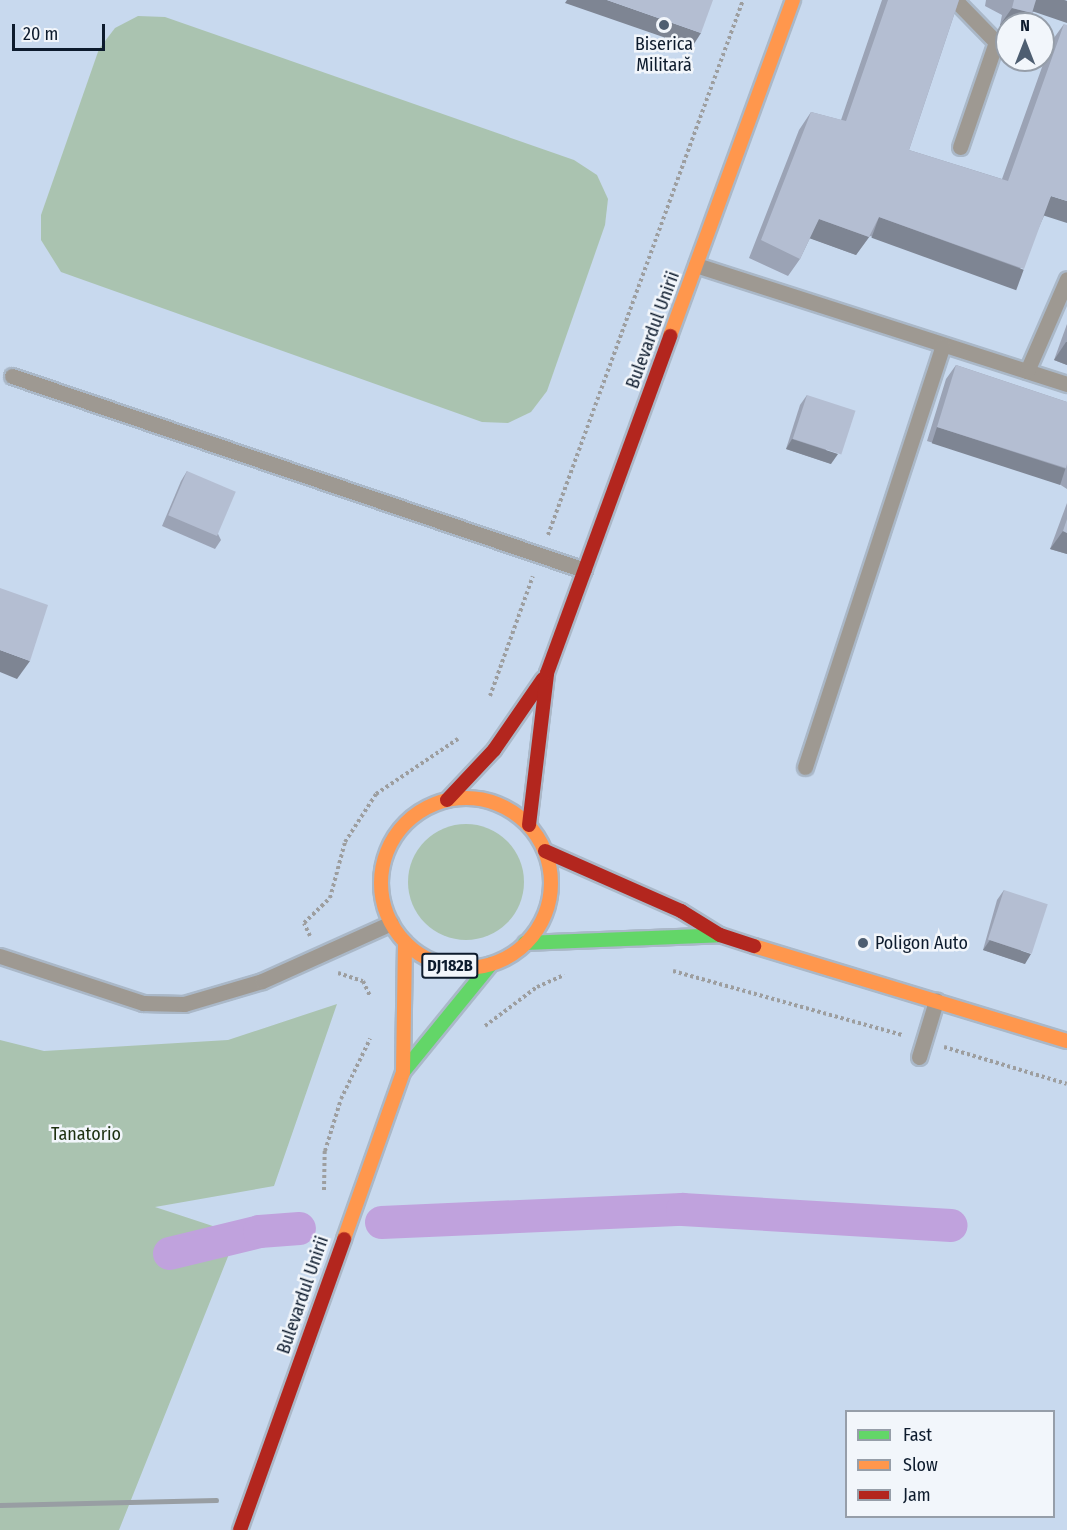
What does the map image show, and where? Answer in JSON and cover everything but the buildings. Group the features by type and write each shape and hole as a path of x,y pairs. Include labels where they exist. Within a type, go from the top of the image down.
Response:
{"main road":[{"name":"Bulevardul Unirii","path":"529,825 547,673 793,0"},
{"name":"Bulevardul Unirii","path":"447,800 494,750 547,673"},
{"path":"447,800 500,804 529,825 545,851 549,900 525,944"},
{"name":"DJ182B","path":"447,800 408,820 384,858 383,902 391,923 405,942 445,965 491,964 525,944"},
{"path":"545,851 681,911 720,935 1067,1041"},
{"path":"525,944 720,935"},
{"name":"Bulevardul Unirii","path":"240,1530 338,1249 403,1072 405,942"},
{"name":"Bulevardul Unirii","path":"403,1072 491,964"}],"lane":[{"path":"955,0 996,42 960,147"},
{"path":"696,265 1067,384"},
{"path":"1027,371 1067,279"},
{"path":"805,767 943,346"},
{"path":"12,376 541,553 584,570"},
{"path":"0,956 143,1003 184,1004 225,995 391,923"},
{"path":"919,1057 936,1001"}],"path":[{"path":"486,706 743,0"},
{"path":"371,1004 363,981 329,972 304,923 330,898 345,842 358,818 394,778 462,736"},
{"path":"668,970 913,1038"},
{"path":"477,1033 537,987 574,973"},
{"path":"324,1197 326,1151 372,1029"},
{"path":"935,1045 1067,1083"}],"green space":[{"path":"138,16 165,17 574,160 597,175 608,199 605,225 547,391 531,412 508,423 482,422 61,272 41,240 41,215 99,49 115,28"},
{"path":"466,824 488,829 507,841 519,860 524,882 519,904 507,923 488,935 466,940 444,935 425,923 413,904 408,882 413,860 425,841 444,829"},
{"name":"Tanatorio","path":"337,1004 274,1186 155,1207 237,1234 119,1530 0,1530 0,1040 44,1051 228,1040"}],"waterway":[{"path":"381,1222 682,1209 951,1225"},
{"path":"169,1253 259,1231 299,1228"}],"railway":[{"path":"0,1505 216,1500"}],"traffic: fast":[{"path":"525,943 720,935"},
{"path":"403,1072 491,964"}],"traffic: slow":[{"path":"670,336 793,0"},
{"path":"466,798 498,805 526,823 544,851 551,883 544,915 526,943 498,961 466,968 434,961 406,943 388,915 381,883 388,851 406,823 434,805 466,798"},
{"path":"344,1239 403,1072 405,942"},
{"path":"754,946 1067,1041"}],"traffic: jam":[{"path":"529,825 547,673 670,336"},
{"path":"447,800 494,750 543,679"},
{"path":"545,851 681,911 720,935 754,946"},
{"path":"240,1530 344,1239"}],"place":[{"name":"Biserica Militară","path":"664,25"},
{"name":"Poligon Auto","path":"863,943"}]}
